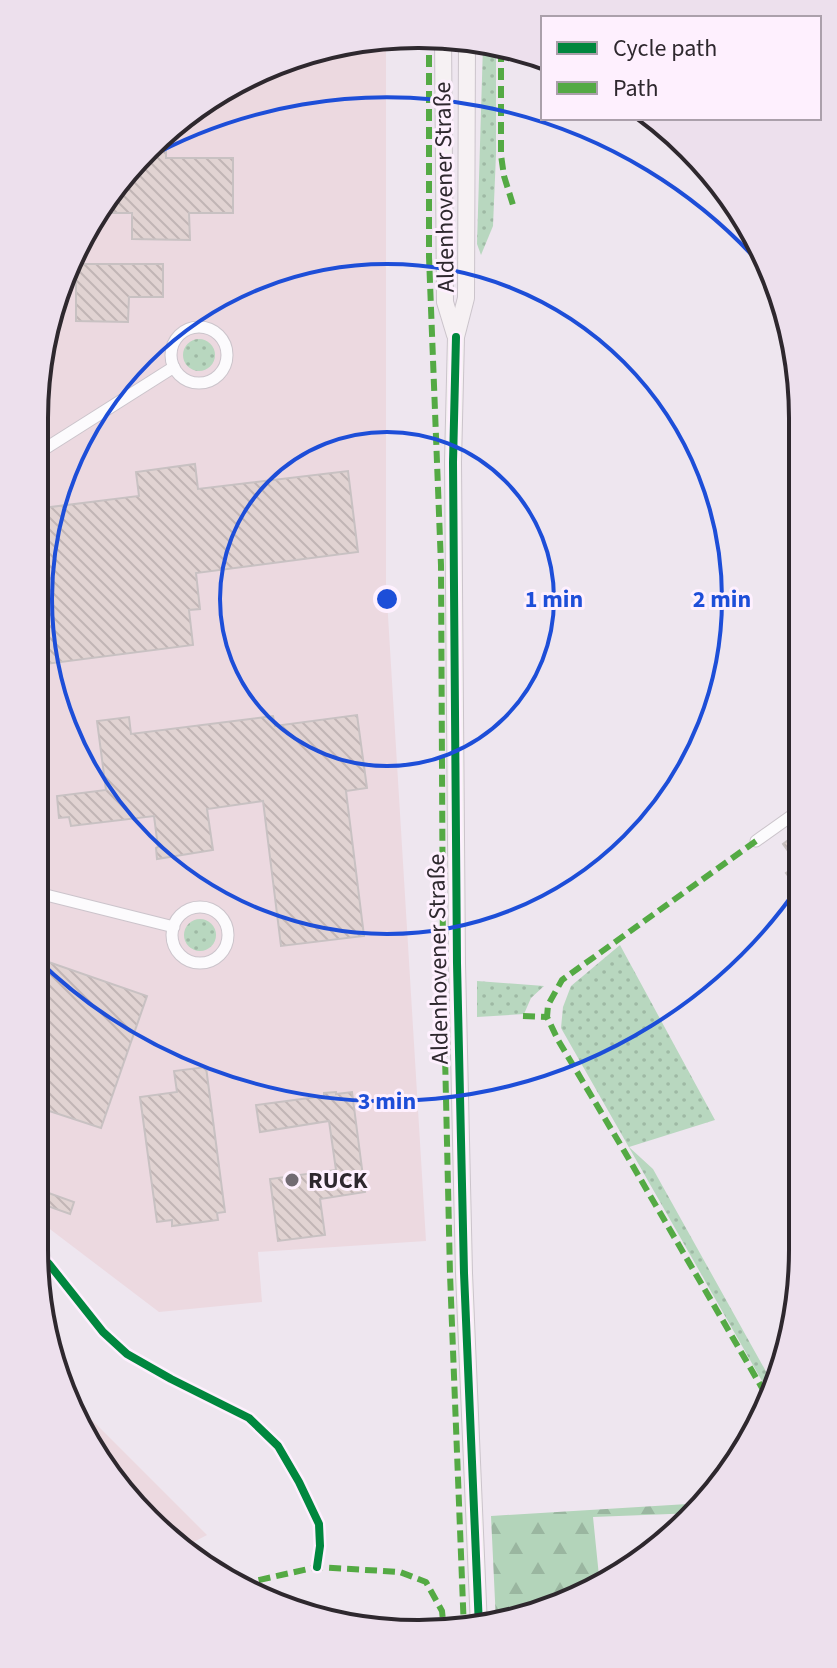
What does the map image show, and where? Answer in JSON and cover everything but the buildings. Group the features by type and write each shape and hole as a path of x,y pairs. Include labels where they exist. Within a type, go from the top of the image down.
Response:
{"main road":[{"name":"Aldenhovener Straße","path":"443,49 445,302 456,337"},
{"name":"Aldenhovener Straße","path":"467,51 466,298 456,337 453,477 457,963 464,1273 478,1615"}],"street":[{"path":"207,328 222,338 226,364 215,378 197,383 187,380 174,367 172,349 175,341 188,329 207,328"},
{"path":"48,447 174,367"},
{"path":"756,841 789,818"},
{"path":"48,896 174,927"},
{"path":"191,908 209,908 223,918 227,926 227,944 216,958 194,962 174,945 174,927 177,919 191,908"}],"shaded area":[{"path":"386,50 386,583 426,1241 258,1252 262,1302 159,1312 48,1228 48,418 55,346 76,277 98,233 140,174 174,140 213,110 277,76 346,55"},
{"path":"87,1415 207,1535 192,1543 174,1528 125,1475"}],"green space":[{"path":"483,54 496,56 496,154 493,226 481,255 477,244"},
{"path":"199,339 210,344 215,355 210,366 199,371 188,366 183,355 188,344"},
{"path":"200,919 211,924 216,935 211,946 200,951 189,946 184,935 189,924"},
{"path":"620,945 715,1120 629,1147 653,1169 767,1374 764,1384 561,1028 563,1007 571,986"},
{"path":"477,981 544,986 531,998 524,1014 477,1017"},
{"path":"687,1504 677,1514 593,1517 599,1573 560,1592 496,1612 491,1516"}],"marked path":[{"path":"429,48 429,257 441,565 443,967 450,1274 463,1617"},
{"path":"501,58 501,155 513,205"},
{"path":"756,841 562,980 548,1005 547,1017 762,1388"},
{"path":"523,1016 547,1017"},
{"path":"254,1581 317,1567 400,1572 426,1582 442,1611 443,1619"}],"cycle path":[{"path":"456,337 453,462 457,963 464,1273 478,1615"},
{"path":"49,1264 103,1332 127,1354 249,1418 278,1446 319,1524 317,1567"}],"place":[{"name":"RUCK","path":"292,1180"}]}
